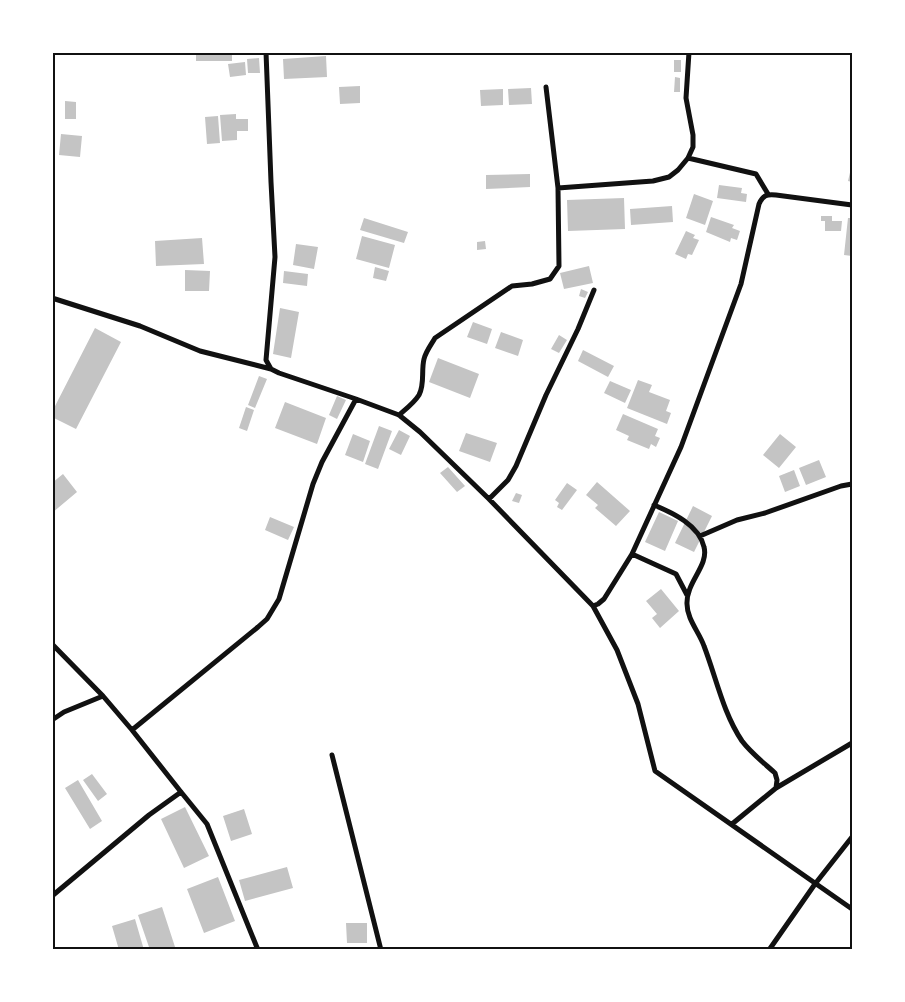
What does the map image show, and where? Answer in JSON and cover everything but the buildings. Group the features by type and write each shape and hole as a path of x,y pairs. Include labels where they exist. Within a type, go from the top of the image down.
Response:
{"street":[{"path":"266,52 275,257 266,360 271,368"},
{"path":"558,188 661,179 669,177 678,170 688,158 693,147 693,134 686,98 689,52"},
{"path":"399,415 420,394 423,384 424,360 435,338 512,286 532,284 550,279 559,266 558,188 546,87"},
{"path":"688,158 756,174 768,194"},
{"path":"593,606 598,604 607,594 632,554 681,446 741,284 762,198 768,194 852,205"},
{"path":"489,499 508,480 516,466 594,290"},
{"path":"52,298 140,326 200,351 271,368 279,373 399,415 420,432 489,499 593,606 617,650 638,704 655,771 852,909"},
{"path":"132,730 258,627 273,610 280,599 313,484 322,462 356,399"},
{"path":"700,536 737,520 765,513 841,486 852,484"},
{"path":"654,505 673,513 700,536 704,548 704,562 690,586 687,596 690,618 704,644 717,686 736,731 744,743 775,773 777,780 776,788"},
{"path":"632,554 676,574 687,596"},
{"path":"52,644 103,696 207,824 258,950"},
{"path":"52,720 64,712 103,696"},
{"path":"732,824 776,788 852,743"},
{"path":"332,755 381,950"},
{"path":"52,896 149,815 181,792"},
{"path":"768,950 815,884 852,837"}]}
